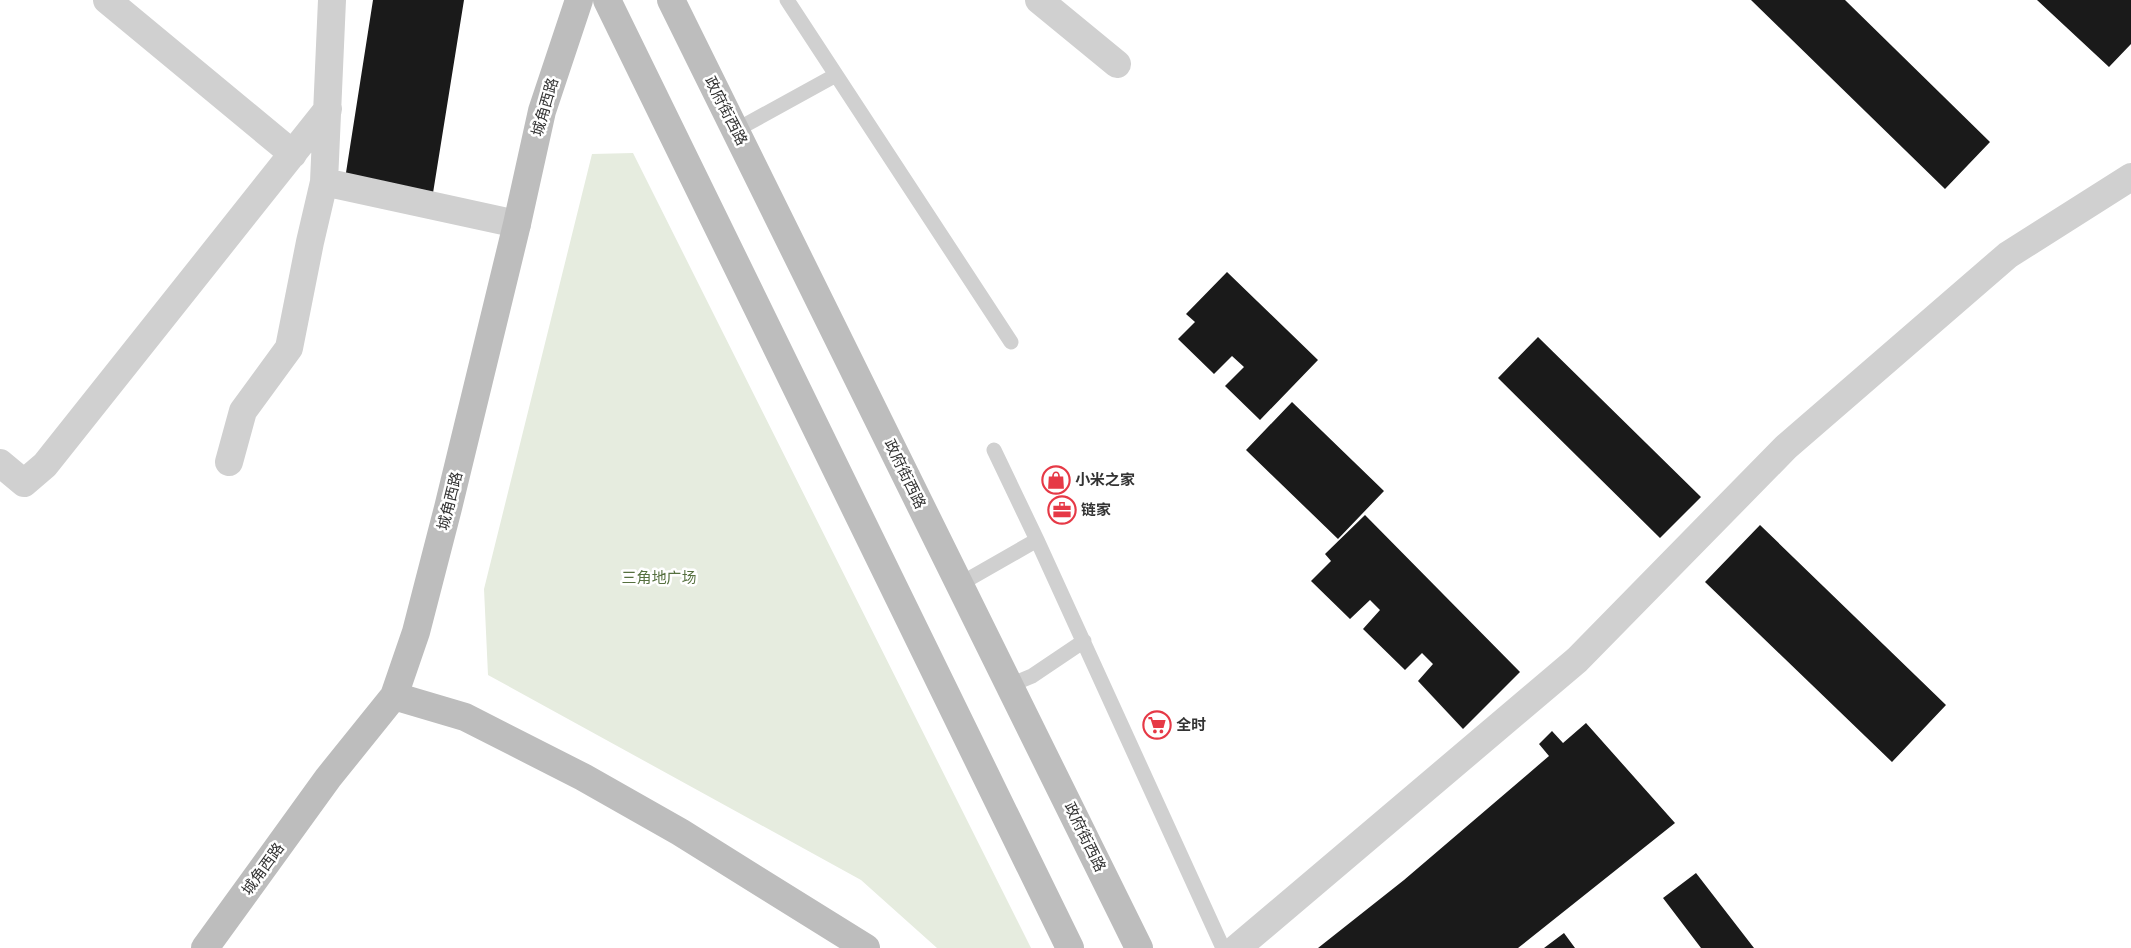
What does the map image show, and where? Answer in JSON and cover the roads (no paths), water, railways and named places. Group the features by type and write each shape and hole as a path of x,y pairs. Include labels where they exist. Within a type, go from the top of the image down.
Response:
{"main road":[{"name":"城角西路","path":"205,948 328,778 394,696 416,632 517,224 542,111 579,0"},
{"path":"607,0 1070,948"},
{"name":"政府街西路","path":"671,0 1139,948"},
{"path":"394,696 464,718 583,776 680,832 866,948"}],"street":[{"path":"107,0 293,154"},
{"path":"229,462 243,411 289,348 324,182 332,0"},
{"path":"1039,0 1117,64"},
{"path":"0,463 24,484 45,464 328,110"},
{"path":"1237,948 1577,660 1786,447 2000,262 2131,177"},
{"path":"324,182 517,224"}],"lane":[{"path":"787,0 1011,342"},
{"path":"736,130 836,75"},
{"path":"994,450 1084,642 1223,948"},
{"path":"960,584 1037,540"},
{"path":"1010,685 1032,676 1084,642"}],"place":[{"name":"小米之家","path":"1056,480"},
{"name":"链家","path":"1062,510"},
{"name":"全时","path":"1157,725"}],"park label":[{"name":"三角地广场","path":"659,578"}]}
